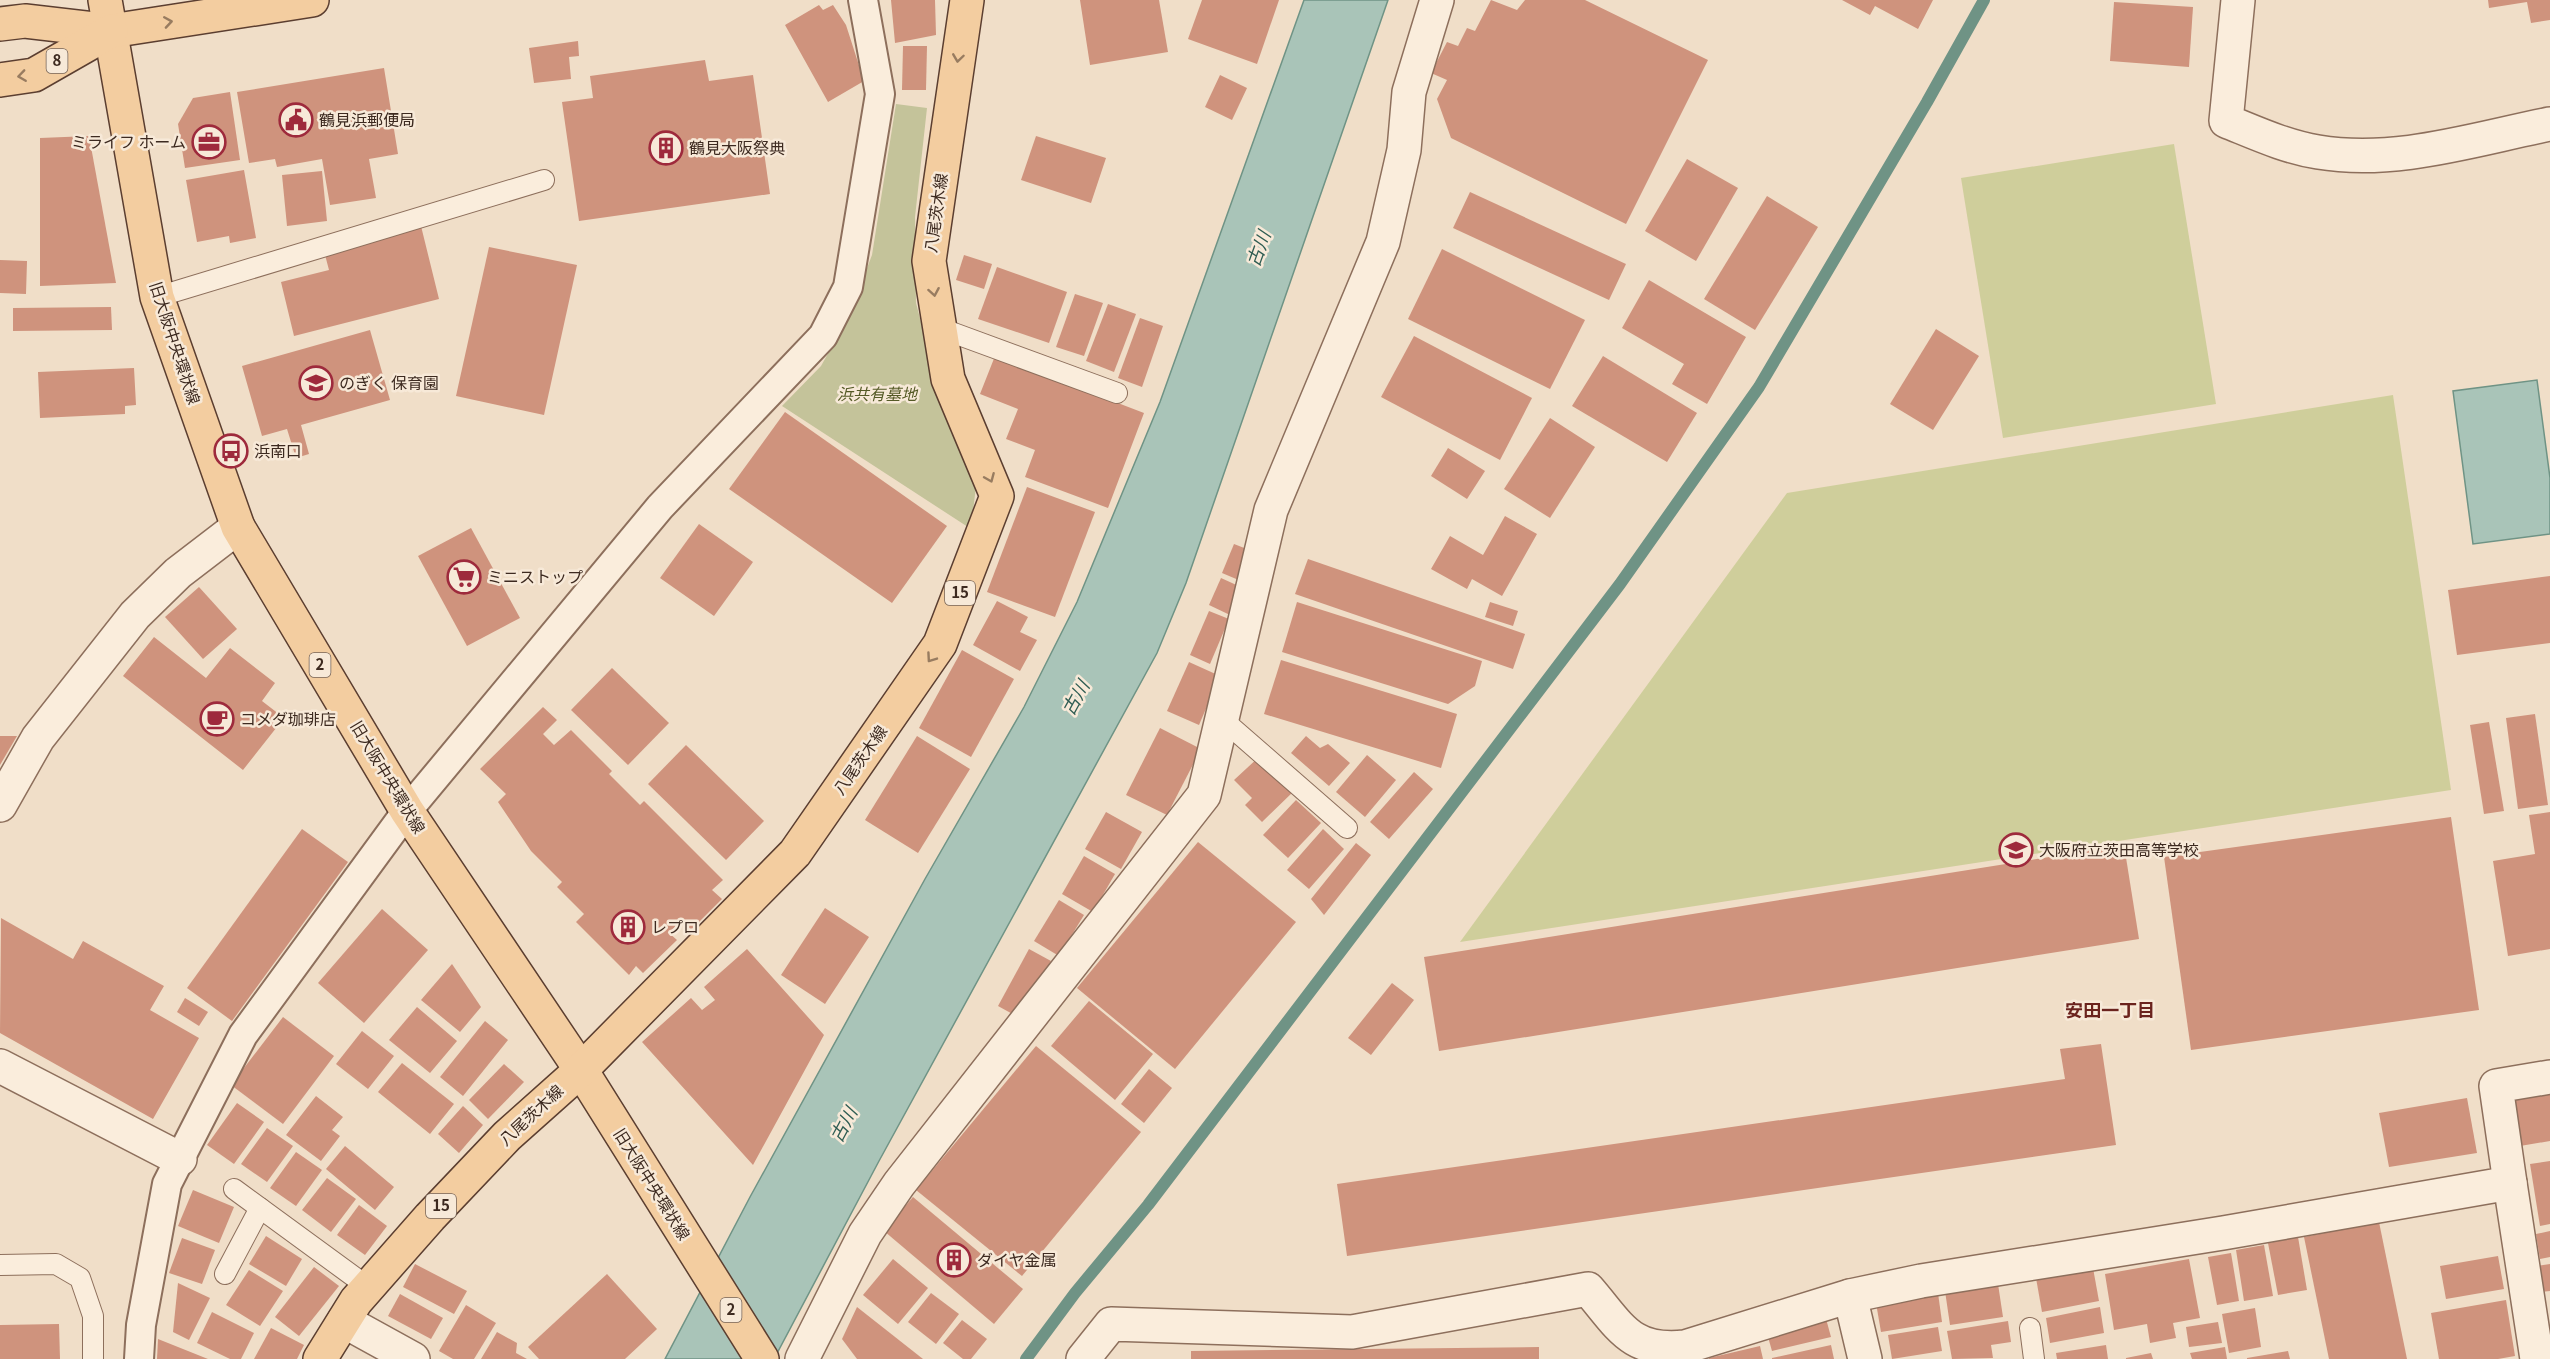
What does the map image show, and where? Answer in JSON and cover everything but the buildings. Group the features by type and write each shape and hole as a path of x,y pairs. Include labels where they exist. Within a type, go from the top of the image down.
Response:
{"main road":[{"name":"八尾茨木線","path":"320,1359 368,1287 507,1136 581,1070 795,854 940,644 998,496 948,379 929,261 967,0"},
{"name":"8","path":"0,24 304,1"},
{"name":"旧大阪中央環状線","path":"108,15 157,297 238,527 407,811 581,1070 762,1359"},
{"name":"8","path":"0,80 34,75 108,15"}],"street":[{"path":"139,1359 141,1325 167,1184 243,1035 407,811 660,507 823,336 848,287 880,94 863,0"},
{"path":"802,1359 865,1234 898,1184 1204,795 1271,510 1383,242 1404,150 1409,92 1437,0"},
{"path":"2238,0 2226,121 2292,146 2331,154 2363,155 2433,149 2550,124"},
{"path":"0,805 38,738 135,615 178,573 238,527"},
{"path":"0,1066 180,1159"},
{"path":"2537,1359 2496,1086 2550,1077"},
{"path":"1083,1359 1111,1324 1352,1332 1588,1288 1631,1339 1660,1354 1706,1343 1850,1296 1933,1279 2223,1233 2510,1183"},
{"path":"1850,1296 1865,1359"},
{"path":"344,1321 413,1359"}],"lane":[{"path":"157,297 544,180"},
{"path":"940,328 1117,393"},
{"path":"1222,720 1347,828"},
{"path":"234,1189 368,1287"},
{"path":"225,1274 260,1208"},
{"path":"0,1265 56,1264 80,1278 93,1316 93,1359"},
{"path":"2030,1328 2034,1359"}],"shaded area":[{"path":"2174,144 2216,404 2003,438 1961,178"},
{"path":"2393,395 2451,790 1460,942 1787,493"}],"green space":[{"name":"浜共有墓地","path":"896,104 927,108 915,217 916,303 939,391 976,486 971,529 782,406 821,366 848,318 872,255"}],"water":[{"name":"古川","path":"1304,0 1388,0 1186,583 1157,653 879,1161 774,1359 665,1359 750,1197 925,879 1024,707 1077,602 1160,402"},
{"path":"2537,380 2550,478 2550,534 2473,544 2453,391"}],"waterway":[{"path":"1026,1359 1075,1293 1148,1205 1620,584 1759,387 1927,102 1984,0"}],"place":[{"name":"鶴見浜郵便局","path":"296,120"},
{"name":"ミライフ ホーム","path":"209,142"},
{"name":"鶴見大阪祭典","path":"666,148"},
{"name":"のぎく 保育園","path":"316,383"},
{"name":"浜南口","path":"231,451"},
{"name":"ミニストップ","path":"464,577"},
{"name":"コメダ珈琲店","path":"217,719"},
{"name":"大阪府立茨田高等学校","path":"2016,850"},
{"name":"レプロ","path":"628,927"},
{"name":"ダイヤ金属","path":"954,1260"}],"district":[{"name":"安田一丁目","path":"2110,1011"}]}
